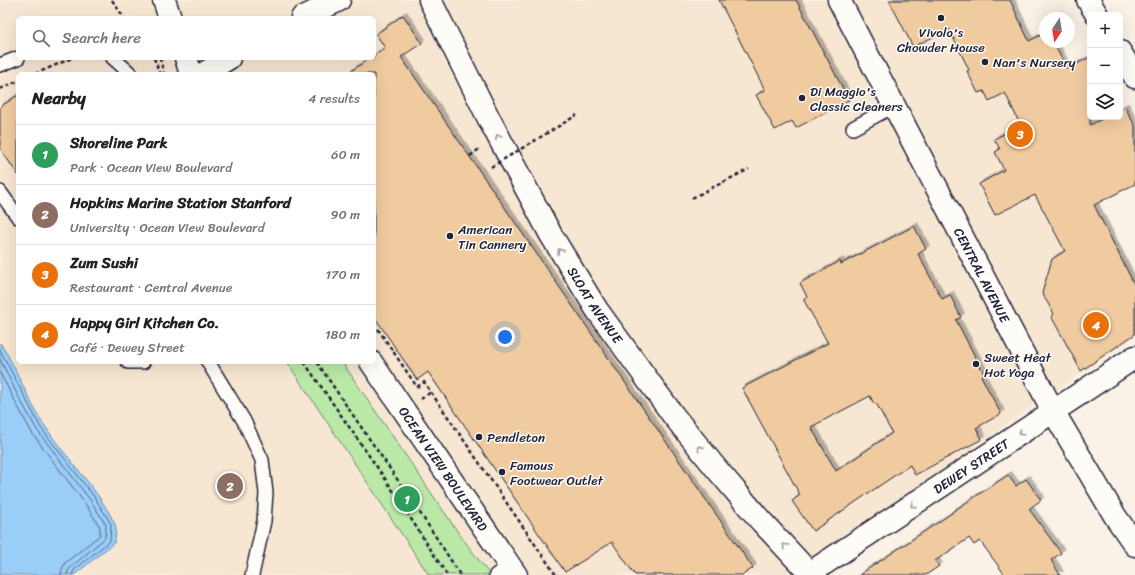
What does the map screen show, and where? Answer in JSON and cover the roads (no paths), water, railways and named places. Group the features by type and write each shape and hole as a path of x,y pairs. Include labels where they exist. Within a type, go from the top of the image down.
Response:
{"street":[{"path":"164,0 169,16"},
{"path":"306,16 339,0"},
{"name":"SLOAT AVENUE","path":"430,0 489,119 547,228 597,310 673,415 714,467 809,574"},
{"name":"CENTRAL AVENUE","path":"839,0 1053,411 1115,516 1135,545"},
{"path":"1088,0 1095,12"},
{"path":"1123,57 1135,77"},
{"path":"187,60 190,72"},
{"path":"206,72 226,60"},
{"name":"DEWEY STREET","path":"809,574 1135,357"},
{"name":"OCEAN VIEW BOULEVARD","path":"372,364 507,572"}],"lane":[{"path":"0,65 16,59"},
{"path":"115,60 129,72"},
{"path":"853,128 895,105"},
{"path":"0,192 16,214"},
{"path":"209,364 244,421 262,460 266,493 264,521 252,575"}],"water":[{"path":"0,343 39,416 62,450 99,496 115,524 115,542 74,575 0,575"}],"place":[{"name":"Vivolo's Chowder House","path":"941,18"},
{"name":"Nan's Nursery","path":"985,62"},
{"name":"Di Maggio's Classic Cleaners","path":"802,98"},
{"name":"Zum Sushi","path":"1020,134"},
{"name":"American Tin Cannery","path":"450,236"},
{"name":"Happy Girl Kitchen Co.","path":"1096,325"},
{"name":"Sweet Heat Hot Yoga","path":"976,364"},
{"name":"Pendleton","path":"479,437"},
{"name":"Famous Footwear Outlet","path":"502,472"},
{"name":"Hopkins Marine Station Stanford","path":"230,486"},
{"name":"Shoreline Park","path":"407,499"}]}
